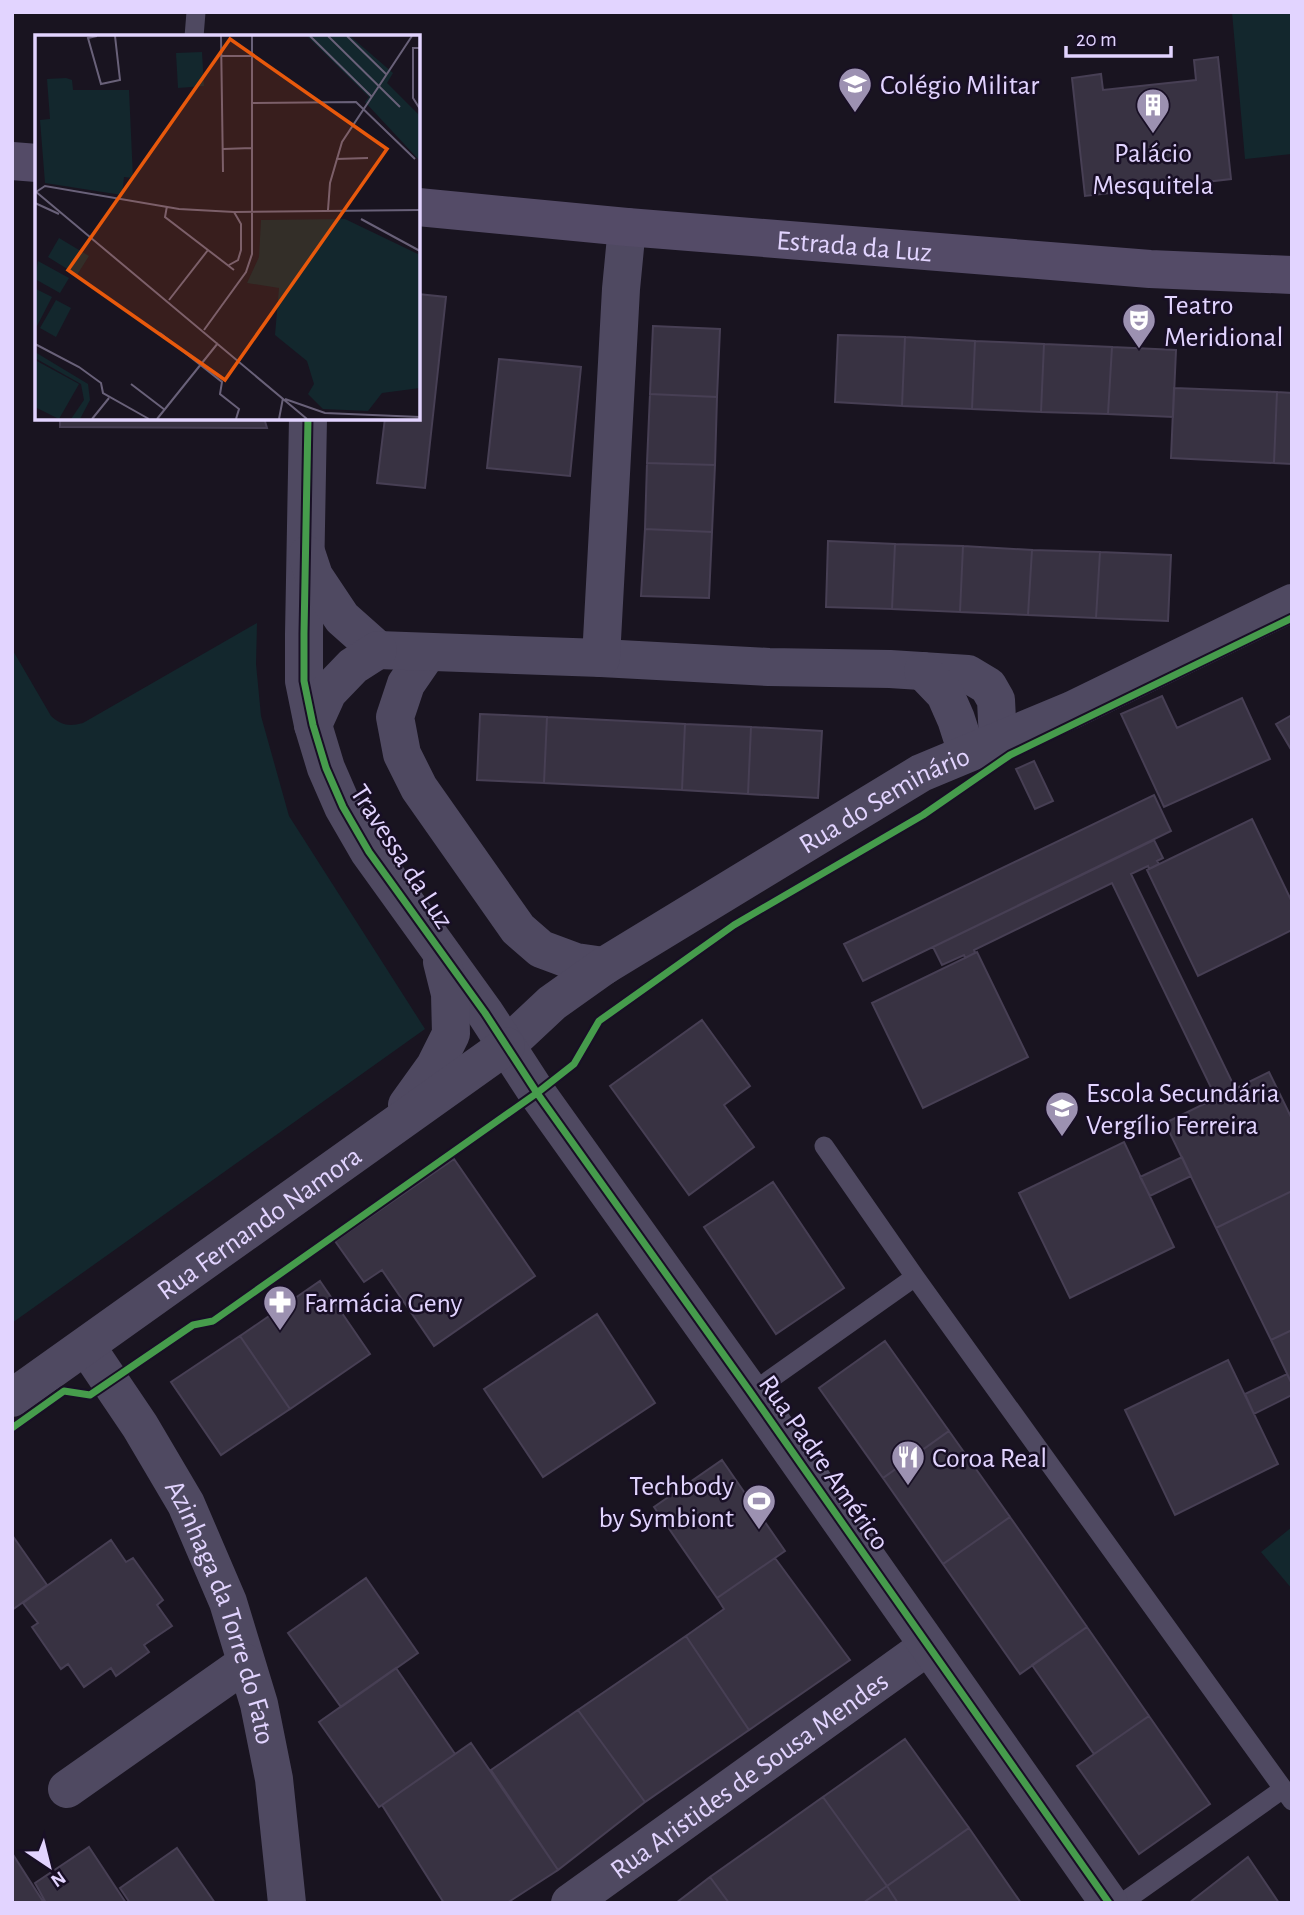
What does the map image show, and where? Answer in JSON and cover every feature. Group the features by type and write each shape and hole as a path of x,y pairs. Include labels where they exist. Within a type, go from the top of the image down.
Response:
{"main road":[{"path":"12,161 35,163"},
{"name":"Estrada da Luz","path":"420,206 627,227 1150,269 1292,275"}],"street":[{"path":"601,658 621,289 627,227"},
{"name":"Travessa da Luz","path":"308,420 304,681 326,768 342,807 369,852 506,1046"},
{"path":"305,548 314,576 342,618 378,650"},
{"name":"Rua do Seminário","path":"506,1046 552,1003 604,966 921,773 1072,709 1292,603"},
{"path":"313,725 328,692 353,666 378,650 968,674 988,686 996,700 983,747"},
{"name":"Travessa da Luz","path":"428,652 407,684 395,717 402,754 419,788 518,929 541,949 576,962 604,966"},
{"path":"390,1129 435,1066 450,1034 450,994 439,950"},
{"name":"Rua Fernando Namora","path":"12,1398 506,1046"},
{"name":"Rua Padre Américo","path":"506,1046 1109,1903"},
{"name":"Azinhaga da Torre do Fato","path":"86,1346 140,1426 186,1504 228,1602 259,1704 274,1779 287,1903"},
{"name":"Rua Aristides de Sousa Mendes","path":"570,1903 928,1646"},
{"path":"67,1789 246,1663"}],"lane":[{"path":"194,35 196,12"},
{"path":"824,1146 1287,1795 1122,1903"},
{"path":"751,1393 915,1277"}],"shaded area":[{"path":"1232,12 1292,12 1292,154 1245,159"},
{"path":"257,623 256,664 261,716 289,816 425,1029 12,1323 12,649 51,716 62,723 74,725 83,723"},
{"path":"1292,1527 1292,1589 1261,1552"}],"building":[{"name":"Palácio Mesquitela","path":"1218,57 1231,179 1085,196 1072,78 1101,74 1103,90 1196,80 1194,60"},
{"path":"420,294 446,297 425,488 377,483 385,420 420,420"},
{"path":"653,326 720,329 717,397 650,394"},
{"path":"838,335 905,337 902,406 835,402"},
{"path":"905,337 975,341 972,409 902,406"},
{"path":"975,341 1044,344 1041,412 972,409"},
{"path":"1044,344 1112,347 1108,414 1041,412"},
{"path":"1112,347 1176,350 1173,417 1108,414"},
{"path":"499,359 581,367 570,476 487,468"},
{"path":"1174,388 1277,392 1274,463 1171,458"},
{"path":"1277,392 1292,393 1292,464 1274,463"},
{"path":"650,394 717,397 715,465 647,463"},
{"path":"60,420 265,420 267,428 60,427"},
{"path":"647,463 715,465 712,532 645,529"},
{"path":"645,529 712,532 709,598 641,596"},
{"path":"828,541 895,544 892,609 826,607"},
{"path":"895,544 963,546 960,612 892,609"},
{"path":"963,546 1032,550 1028,615 960,612"},
{"path":"1032,550 1100,552 1096,618 1028,615"},
{"path":"1100,552 1171,555 1168,621 1096,618"},
{"path":"1162,696 1177,728 1242,698 1270,759 1164,807 1121,714"},
{"path":"480,714 547,717 544,783 477,780"},
{"path":"1292,715 1292,751 1276,724"},
{"path":"547,717 685,724 682,790 544,783"},
{"path":"685,724 751,727 748,794 682,790"},
{"path":"751,727 822,731 818,798 748,794"},
{"path":"1034,761 1053,801 1035,809 1016,769"},
{"path":"1154,795 1171,831 863,981 844,944"},
{"path":"1252,819 1292,902 1292,930 1198,976 1147,870"},
{"path":"1154,840 1163,858 1157,861 1159,864 1131,874 1235,1088 1216,1098 1112,883 974,950 975,953 965,958 964,955 942,965 933,947"},
{"path":"977,952 1028,1057 923,1108 872,1003"},
{"path":"702,1020 750,1086 724,1105 754,1147 689,1195 610,1086"},
{"path":"1269,1072 1292,1119 1292,1191 1216,1228 1165,1123"},
{"path":"1124,1142 1174,1247 1070,1298 1019,1193"},
{"path":"1182,1157 1191,1176 1150,1196 1140,1177"},
{"path":"454,1159 535,1276 434,1346 382,1270 364,1282 335,1241"},
{"path":"773,1182 844,1288 776,1334 704,1227"},
{"path":"1292,1191 1292,1330 1271,1340 1216,1228"},
{"path":"320,1281 370,1354 290,1409 240,1336"},
{"path":"597,1314 655,1403 543,1477 484,1389"},
{"path":"1292,1330 1292,1384 1271,1340"},
{"path":"240,1336 290,1409 221,1455 171,1382"},
{"path":"885,1341 949,1431 883,1478 819,1388"},
{"path":"1228,1360 1278,1464 1175,1515 1125,1410"},
{"path":"1287,1374 1292,1384 1292,1395 1254,1414 1245,1394"},
{"path":"949,1431 1010,1517 943,1564 883,1478"},
{"path":"722,1460 785,1551 717,1598 654,1507"},
{"path":"1010,1517 1087,1627 1020,1674 943,1564"},
{"path":"12,1535 47,1585 12,1610"},
{"path":"111,1540 126,1562 133,1558 163,1600 157,1605 172,1626 144,1645 149,1652 116,1676 111,1668 84,1687 68,1664 61,1669 32,1627 38,1623 23,1603"},
{"path":"775,1558 850,1660 749,1730 686,1636 724,1609 717,1598"},
{"path":"366,1578 418,1653 341,1707 288,1633"},
{"path":"1087,1627 1149,1716 1094,1754 1032,1665"},
{"path":"686,1636 749,1730 645,1802 578,1710"},
{"path":"396,1668 455,1754 379,1807 319,1722"},
{"path":"578,1710 645,1802 558,1870 491,1770"},
{"path":"1149,1716 1210,1804 1139,1854 1077,1766"},
{"path":"905,1739 969,1828 887,1886 823,1797"},
{"path":"471,1743 558,1870 507,1903 444,1903 382,1805"},
{"path":"823,1797 887,1886 863,1903 729,1903 710,1877"},
{"path":"969,1828 1021,1903 898,1903 887,1886"},
{"path":"89,1847 126,1903 46,1903 35,1883"},
{"path":"177,1848 215,1903 130,1903 120,1888"},
{"path":"12,1853 44,1903 12,1903"},
{"path":"1248,1857 1279,1903 1189,1903"},
{"path":"710,1877 729,1903 676,1903"},
{"path":"887,1886 898,1903 863,1903"}],"cycle path":[{"path":"308,420 304,681 326,768 343,807 369,852 485,1013 537,1093 1109,1903"},
{"path":"12,1428 64,1391 90,1395 193,1325 213,1321 537,1093 574,1064 599,1021 734,925 923,815 1010,755 1292,618"}],"place":[{"name":"Colégio Militar","path":"855,114"},
{"name":"Palácio Mesquitela","path":"1153,135"},
{"name":"Teatro Meridional","path":"1139,350"},
{"name":"Escola Secundária Vergílio Ferreira","path":"1062,1138"},
{"name":"Farmácia Geny","path":"280,1332"},
{"name":"Coroa Real","path":"908,1487"},
{"name":"Techbody by Symbiont","path":"759,1531"}]}
